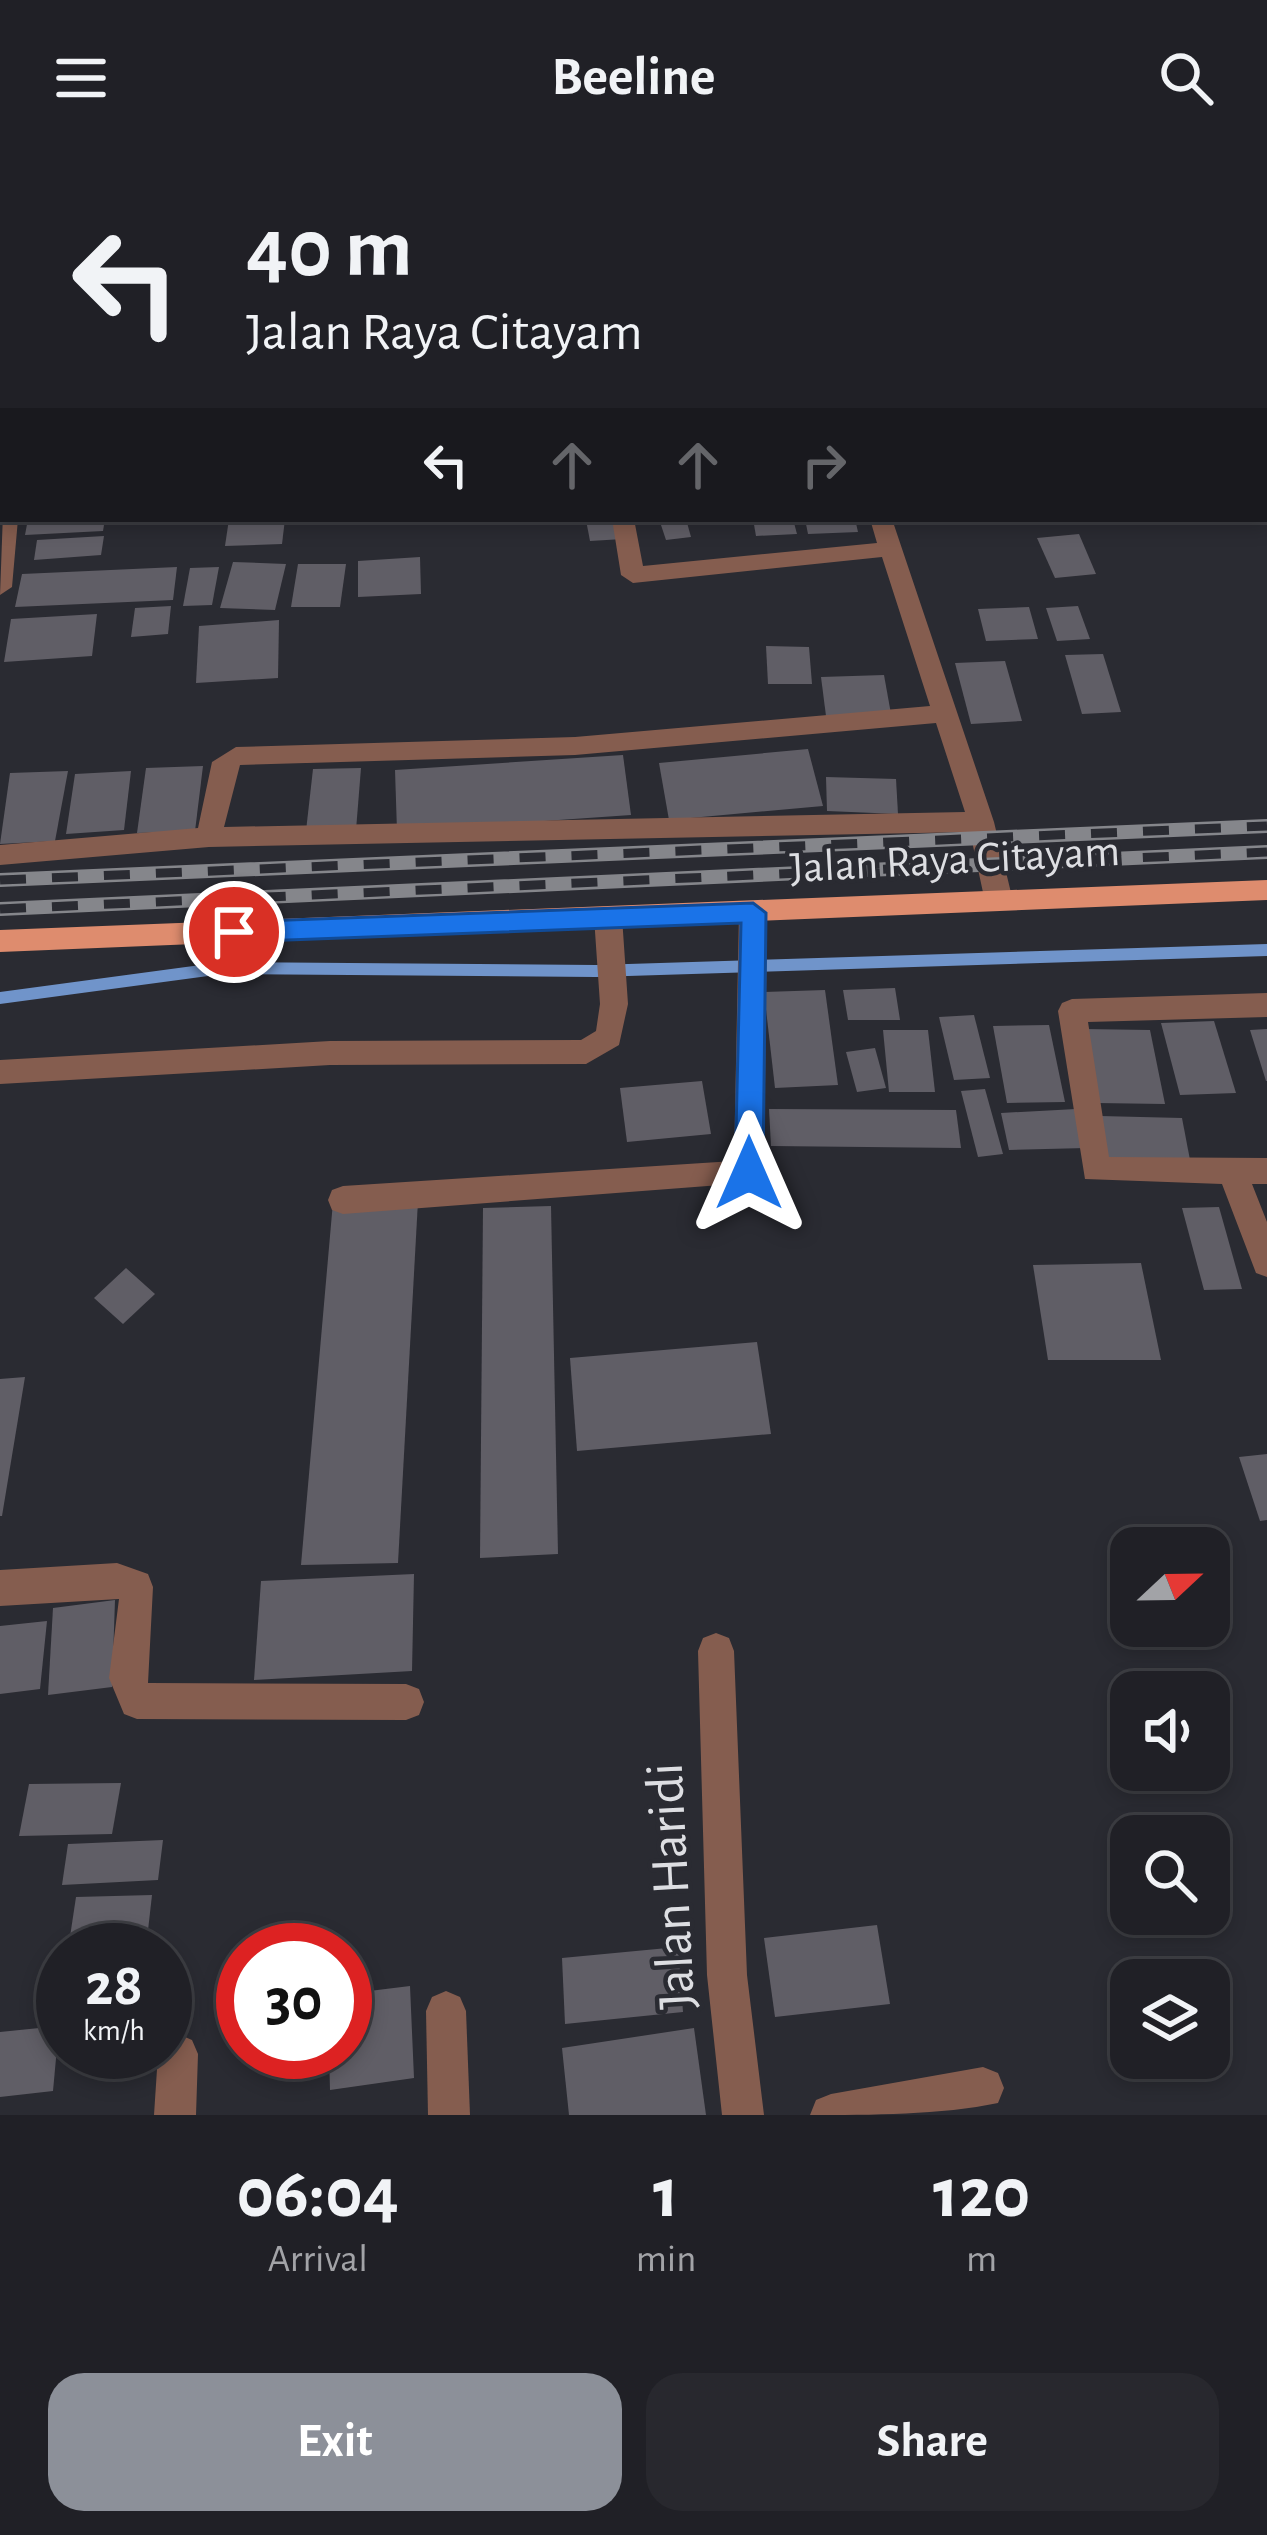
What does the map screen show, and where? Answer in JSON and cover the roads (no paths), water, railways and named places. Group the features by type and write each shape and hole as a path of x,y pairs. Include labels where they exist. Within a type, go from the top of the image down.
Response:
{"main road":[{"name":"Jalan Raya Citayam","path":"0,941 609,932 753,913 998,897 1267,890"}],"street":[{"path":"0,586 7,522"},
{"path":"624,522 633,574 889,549"},
{"path":"882,522 982,822 998,897"},
{"path":"209,837 225,762 236,756 575,746 947,713"},
{"path":"0,855 209,837 982,822"},
{"path":"343,1200 749,1173 748,984 753,913"},
{"path":"0,1072 330,1053 586,1052 609,1036 614,1004 609,932"},
{"path":"1267,1005 1072,1011 1096,1170 1267,1171"},
{"path":"1232,1171 1267,1263"},
{"path":"0,1588 117,1581 134,1587 137,1600 127,1678 137,1701 406,1702"},
{"name":"Jalan Haridi","path":"716,1651 727,1975 743,2115"},
{"path":"446,2011 449,2115"},
{"path":"175,2115 177,2079"},
{"path":"831,2115 983,2088"}],"waterway":[{"path":"0,998 223,968 596,971 1267,950"}],"railway":[{"path":"0,880 1267,826"},
{"path":"0,909 1267,852"}]}
